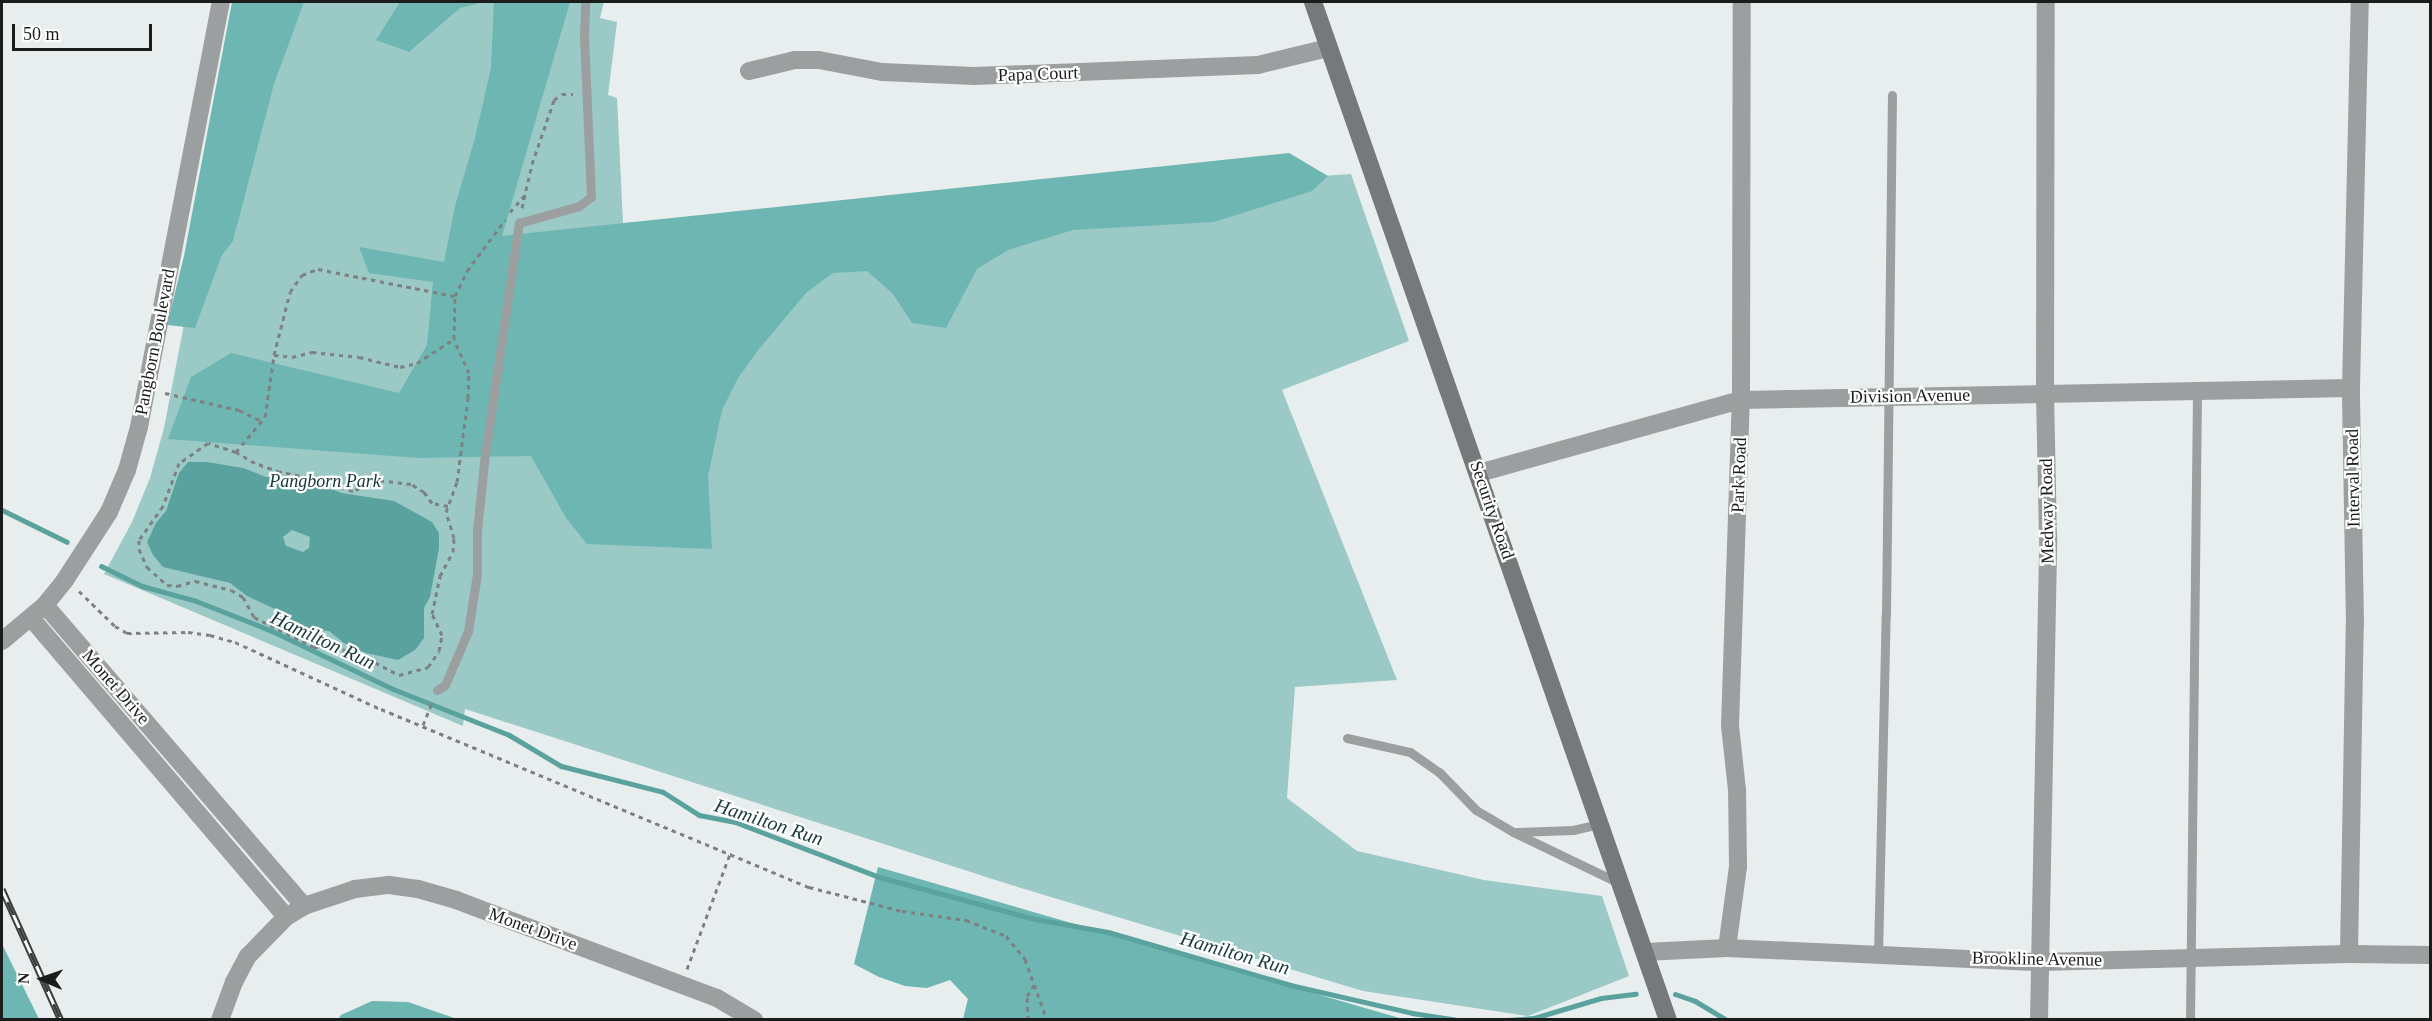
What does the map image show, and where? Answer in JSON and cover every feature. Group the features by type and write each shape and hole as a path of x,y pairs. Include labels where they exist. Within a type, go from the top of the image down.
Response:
{"street":[{"name":"Pangborn Boulevard","path":"2,641 45,605 65,580 109,512 127,470 136,438 221,2"},
{"name":"Security Road","path":"1313,2 1668,1020"},
{"name":"Park Road","path":"1727,948 1738,867 1737,790 1730,726 1741,399 1742,2"},
{"name":"Medway Road","path":"2039,1020 2048,537 2045,393 2046,2"},
{"name":"Interval Road","path":"2349,954 2355,625 2351,388 2360,2"},
{"name":"Papa Court","path":"749,71 795,60 819,60 882,72 925,75 1021,75 1258,65 1328,48"},
{"name":"Division Avenue","path":"1479,473 1741,399 2351,388"},
{"name":"Monet Drive","path":"45,605 304,906"},
{"name":"Monet Drive","path":"31,618 286,917"},
{"name":"Monet Drive","path":"220,1020 234,982 248,956 286,917 304,906 355,888 389,885 418,889 456,900 717,998 754,1020"},
{"name":"Brookline Avenue","path":"1645,952 1727,948 2041,962 2349,954 2430,955"}],"lane":[{"path":"437,690 445,685 468,631 477,574 477,531 484,462 519,223 579,206 591,197 584,38 585,2"},
{"path":"1878,955 1892,96"},
{"path":"2190,1020 2197,390"},
{"path":"1347,738 1410,752 1439,772 1476,810 1513,832 1622,884"},
{"path":"1513,832 1573,830 1600,824"}],"path":[{"path":"519,223 532,164 554,100 562,94 587,94"},
{"path":"448,506 432,503 424,492 411,484 376,480 353,491 317,479 280,472 255,463 236,452 207,443 180,463 163,506 139,540 139,549 147,567 166,585 177,586 195,581 231,590 243,597 254,617 314,647 334,647 359,654 399,675 428,667 438,651 442,635 432,614 441,576 453,552 454,538 446,512 457,482 468,398 469,373 454,339 455,297 467,272 525,195"},
{"path":"236,452 262,421 270,392 274,355 290,292 302,275 318,269 455,297"},
{"path":"274,355 292,357 312,352 359,357 400,367 417,363 454,339"},
{"path":"165,393 239,410 262,421"},
{"path":"65,580 115,626 127,633 188,632 235,642 423,725 809,887 902,911 966,920 1006,936 1025,959 1047,1020"},
{"path":"423,725 437,690"},
{"path":"682,984 730,854"},
{"path":"1028,1020 1027,996 1034,984"}],"green space":[{"name":"Pangborn Park","path":"246,2 604,2 600,18 617,22 608,95 617,98 623,223 1351,174 1409,341 1282,390 1397,680 1295,687 1287,798 1357,851 1484,880 1602,896 1629,976 1528,1016 1363,991 1008,884 465,709 463,726 104,574 132,522 150,478 164,428"}],"shaded area":[{"path":"232,2 304,2 274,84 233,241 222,255 195,328 167,325 184,256"},
{"path":"400,2 484,2 460,8 409,52 376,40"},
{"path":"494,2 570,2 502,236 1289,153 1328,176 1312,191 1214,222 1073,230 1008,250 977,269 946,328 912,323 893,294 867,271 833,273 806,293 759,349 738,378 722,410 708,476 712,549 587,544 566,518 531,456 418,458 168,439 191,377 231,353 399,393 427,345 433,282 369,273 359,247 444,262 455,206 475,138 491,68"},
{"path":"188,462 207,462 243,468 266,477 307,478 341,493 394,501 432,522 439,533 439,548 430,597 424,608 424,638 415,650 398,660 366,653 344,643 329,631 304,628 275,609 247,596 230,583 163,567 153,555 147,542 156,523 166,511 179,473","holes":["292,530 310,537 309,548 303,552 286,546 283,537"]},
{"path":"878,867 1403,1019 963,1019 968,999 950,980 927,988 905,986 879,977 854,964"},
{"path":"2,944 39,1019 2,1019"},
{"path":"372,1001 408,1002 457,1019 338,1019 341,1015"}],"waterway":[{"name":"Hamilton Run","path":"2,510 67,542"},
{"name":"Hamilton Run","path":"101,566 142,586 196,601 272,631 393,689 509,735 561,766 663,792 699,815 735,822 879,877 1035,919 1108,932 1290,985 1412,1013 1458,1020"},
{"name":"Hamilton Run","path":"1507,1020 1534,1018 1601,998 1636,994"},
{"name":"Hamilton Run","path":"1675,994 1695,1001 1727,1020"}],"railway":[{"path":"2,889 61,1020"}]}
